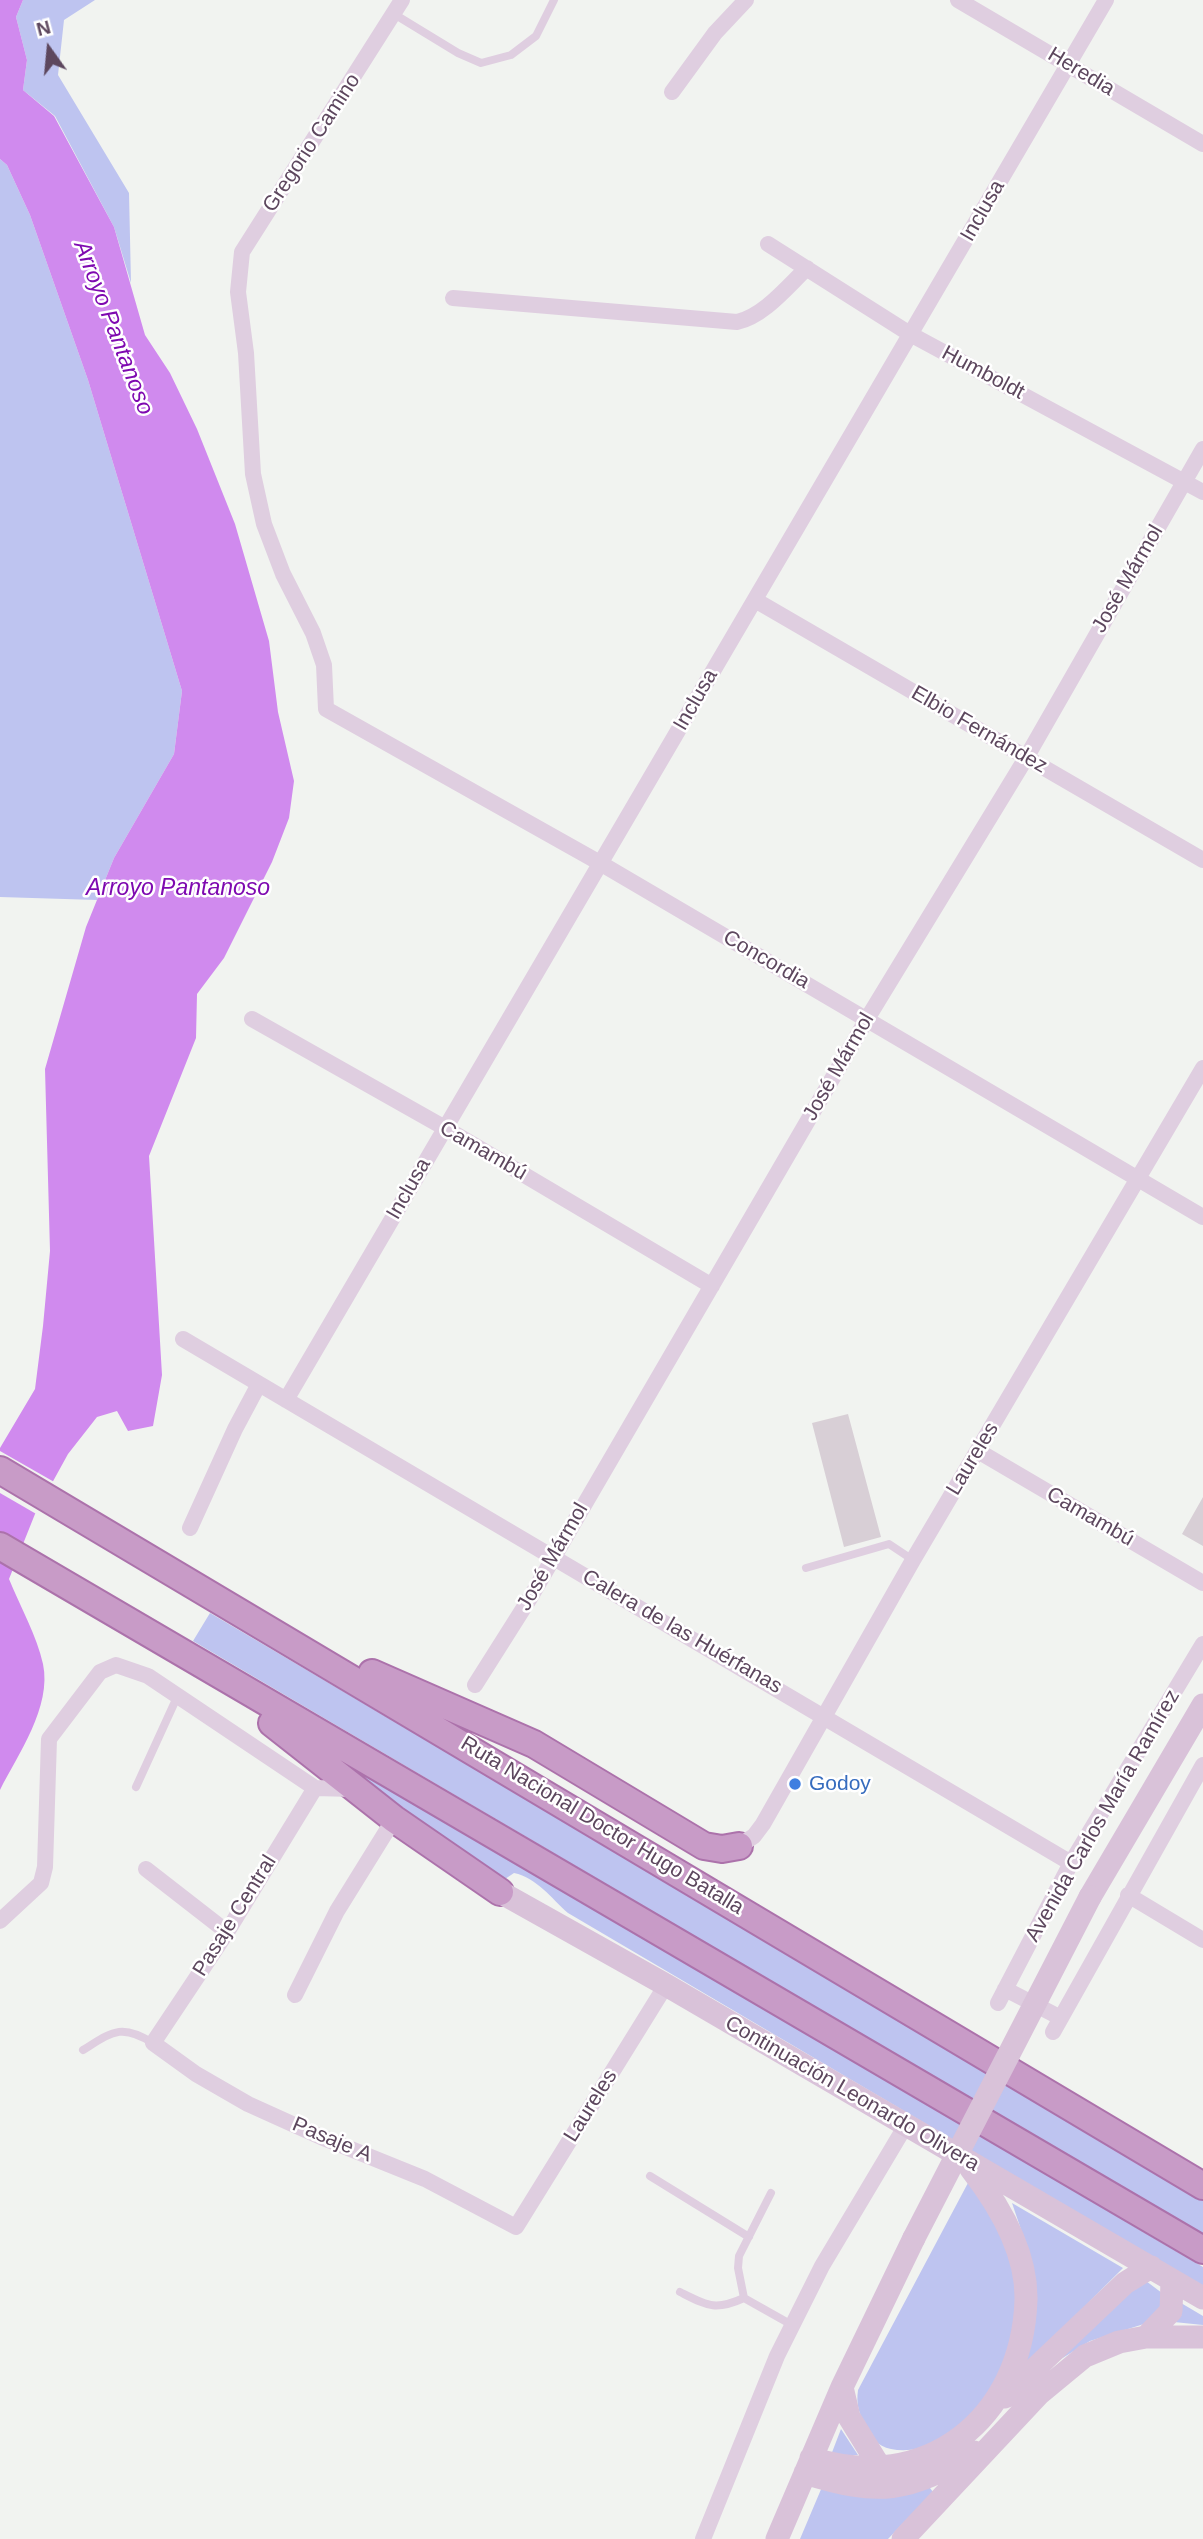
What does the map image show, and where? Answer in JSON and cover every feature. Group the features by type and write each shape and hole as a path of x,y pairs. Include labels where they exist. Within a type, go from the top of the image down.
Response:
{"highway":[{"name":"Ruta Nacional Doctor Hugo Batalla","path":"0,1470 215,1595 1203,2186"},
{"path":"0,1546 1203,2250"},
{"path":"243,1613 534,1744 704,1846 722,1849 739,1846"},
{"path":"215,1674 394,1819 500,1892"}],"main road":[{"name":"Avenida Carlos María Ramírez","path":"777,2539 842,2387 914,2238 1090,1897 1203,1705"},
{"name":"Continuación Leonardo Olivera","path":"500,1892 666,1985 1203,2298"},
{"path":"962,2159 990,2193 1005,2220 1021,2264 1026,2299 1020,2343 1009,2382 992,2409"},
{"path":"808,2465 881,2469 910,2464 935,2452 963,2434 1125,2283 1150,2267"},
{"path":"1146,2337 1171,2311 1172,2280"},
{"path":"903,2539 1060,2374 1085,2356 1119,2342 1146,2337 1203,2337"},
{"path":"842,2387 849,2417 881,2469"},
{"path":"808,2465 850,2487 895,2487 950,2467 1001,2434"}],"street":[{"path":"672,92 715,33 746,0"},
{"name":"Heredia","path":"958,0 1203,144"},
{"name":"Inclusa","path":"285,1400 1106,0"},
{"name":"Gregorio Camino","path":"326,709 324,665 313,633 274,549 253,474 246,353 238,292 242,252 398,7"},
{"name":"Humboldt","path":"768,244 911,334 1203,492"},
{"path":"453,298 737,322 748,319 766,306 807,268"},
{"name":"José Mármol","path":"475,1685 554,1557 867,1019 1026,758 1203,449"},
{"name":"Elbio Fernández","path":"755,600 1203,860"},
{"name":"Concordia","path":"326,709 600,863 1203,1217"},
{"name":"Camambú","path":"252,1019 445,1128 712,1286"},
{"name":"Laureles","path":"739,1846 754,1836 762,1824 913,1560 1203,1068"},
{"name":"Calera de las Huérfanas","path":"183,1339 1071,1863"},
{"path":"190,1528 234,1429 259,1384"},
{"name":"Camambú","path":"978,1451 1203,1583"},
{"name":"Avenida Carlos María Ramírez","path":"1203,1644 1071,1863 1001,1996 1057,2025 1203,1765"},
{"path":"0,1921 41,1883 45,1867 49,1739 100,1672 116,1665 148,1675 315,1788 355,1788"},
{"name":"Pasaje Central","path":"153,2043 227,1932 315,1788"},
{"path":"295,1995 337,1911 394,1819"},
{"path":"146,1870 227,1932"},
{"path":"1128,1895 1203,1940"},
{"name":"Laureles","path":"516,2227 666,1985"},
{"name":"Pasaje A","path":"153,2043 196,2074 248,2104 425,2179 516,2227"},
{"path":"703,2539 792,2325 822,2266 906,2125"}],"lane":[{"path":"398,7 457,53 481,63 510,55 536,36 554,0"},
{"path":"806,1568 889,1544 913,1560"},
{"path":"136,1787 177,1695"},
{"path":"83,2050 114,2031 135,2032 153,2043"},
{"path":"649,2176 749,2236"},
{"path":"771,2193 739,2256 738,2268 744,2298 792,2325"},
{"path":"680,2292 708,2306 723,2307 744,2298"}],"shaded area":[{"path":"23,0 95,0 64,20 58,75 129,193 131,283 114,227 55,116 23,90 27,60 16,17"},
{"path":"0,159 7,165 30,215 88,380 182,691 174,754 114,858 97,900 0,897"},
{"path":"210,1613 1203,2198 1203,2235 193,1641"},
{"path":"327,1752 1203,2267 1203,2287 568,1913 530,1879 514,1873 499,1883"},
{"path":"969,2181 1002,2232 1013,2266 1016,2303 1007,2353 985,2397 959,2426 927,2446 909,2450 886,2448 875,2441 865,2426 858,2408 858,2390"},
{"path":"1012,2203 1123,2268 1025,2366 1031,2259"},
{"path":"1146,2281 1162,2293 1160,2310 1147,2323 1090,2341 1061,2359 1123,2291"},
{"path":"1181,2303 1203,2316 1203,2325 1174,2322"},
{"path":"841,2429 858,2455 831,2455"},
{"path":"822,2487 930,2488 933,2492 888,2539 800,2539"}],"water":[{"name":"Arroyo Pantanoso","path":"0,0 23,0 16,17 27,60 23,90 54,116 114,227 145,335 170,373 197,429 235,524 269,641 278,712 294,781 289,818 272,862 224,958 197,994 196,1038 149,1156 162,1375 153,1426 128,1431 117,1411 97,1417 68,1454 35,1514 9,1579 37,1643 44,1680 43,1697 32,1730 0,1790 0,1448 35,1389 43,1326 50,1251 45,1069 86,927 114,858 174,754 182,691 88,380 30,215 7,165 0,159"}],"pier":[{"path":"0,1451 56,1483 38,1515 0,1493"}],"building":[{"path":"848,1414 881,1537 844,1547 812,1423"},
{"path":"1203,1497 1203,1546 1182,1534"}],"place":[{"name":"Godoy","path":"795,1784"}]}
